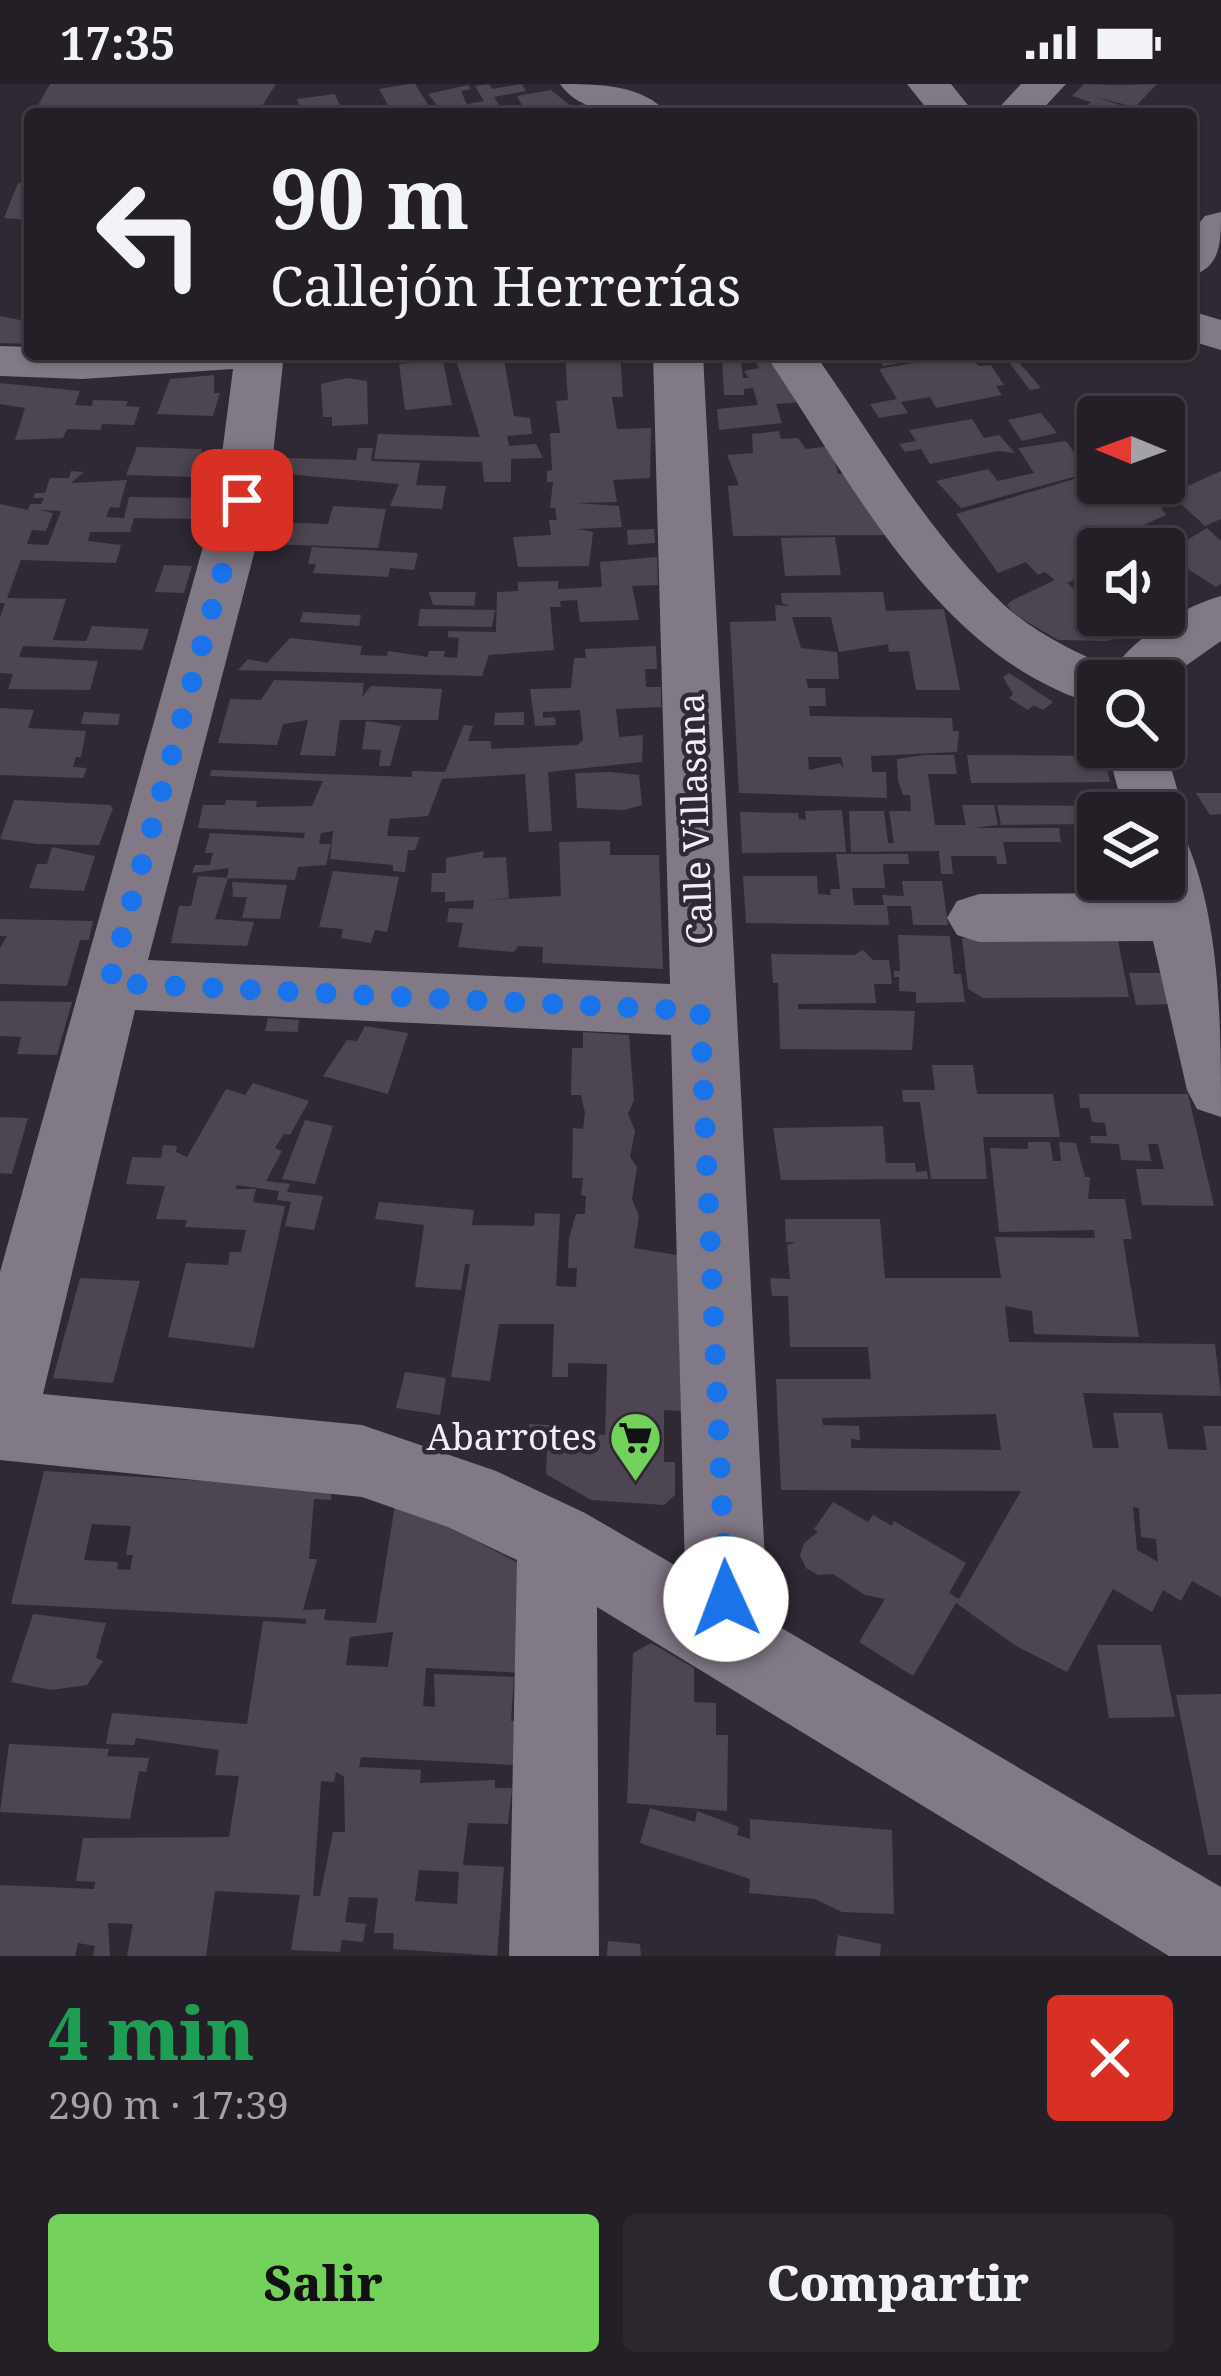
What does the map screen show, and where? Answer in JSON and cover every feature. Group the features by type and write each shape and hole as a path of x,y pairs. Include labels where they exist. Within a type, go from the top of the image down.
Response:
{"street":[{"path":"581,84 633,108"},
{"path":"928,84 949,108"},
{"path":"1020,108 1045,84"},
{"path":"1197,255 1221,226"},
{"path":"0,361 145,360"},
{"path":"0,1415 109,983 242,500 258,360"},
{"name":"Calle Villasana","path":"678,360 728,1644"},
{"path":"794,360 913,531 984,618 1056,668 1077,677"},
{"path":"1155,660 1221,614"},
{"path":"1175,900 1221,1090"},
{"path":"980,918 1179,917"},
{"path":"109,983 700,1011"},
{"path":"0,1425 362,1461 469,1497 557,1538 1221,1937"},
{"path":"554,1956 557,1538"}],"building":[{"path":"50,84 276,84 261,108 36,108"},
{"path":"415,84 430,108 390,108 379,89"},
{"path":"489,84 492,89 522,84 526,91 494,97 501,108 470,108 467,104 484,101 475,86"},
{"path":"1084,84 1157,84 1135,107 1095,97 1130,108 1084,108 1091,102 1072,96"},
{"path":"468,85 471,89 461,91 468,108 439,108 428,94"},
{"path":"551,90 571,106 586,104 589,108 523,108 517,96"},
{"path":"335,94 341,108 300,108 297,99"},
{"path":"18,183 24,184 24,220 4,218"},
{"path":"0,316 24,321 24,344 0,343"},
{"path":"443,360 452,405 405,410 399,364"},
{"path":"456,360 504,360 514,416 530,418 532,434 507,436 509,446 536,444 543,458 511,459 511,482 484,482 482,462 374,459 378,434 480,437"},
{"path":"565,360 620,360 623,397 612,397 617,429 651,428 650,478 613,480 617,502 576,503 619,506 622,527 578,529 593,532 589,566 518,567 513,537 551,535 549,520 557,520 555,508 550,508 553,482 547,482 547,471 552,470 550,433 560,433 556,401 568,400"},
{"path":"722,360 741,360 743,378 749,378 744,371 759,368 754,360 769,360 802,402 776,404 782,423 719,430 717,409 758,405 753,388 744,389 744,395 724,395"},
{"path":"879,360 917,360 883,366"},
{"path":"931,360 972,360 979,366 991,365 1004,385 996,386 1002,395 936,408 930,397 901,402 908,413 879,418 870,404 897,399 879,369"},
{"path":"1008,360 1017,360 1041,388 1030,390"},
{"path":"214,375 214,393 220,393 213,416 157,414 170,379"},
{"path":"347,378 367,381 368,424 332,426 332,417 323,417 321,384"},
{"path":"0,383 80,391 75,405 92,406 93,400 128,401 126,406 140,407 134,425 102,424 101,430 67,429 63,438 15,440 25,408 0,404"},
{"path":"1041,413 1057,433 1022,441 1008,420"},
{"path":"972,419 984,438 999,435 1015,453 998,451 930,464 921,449 905,452 899,444 916,441 909,430"},
{"path":"779,431 781,439 798,438 806,449 831,446 838,474 850,473 890,535 733,536 728,486 739,485 727,455 753,453 752,434"},
{"path":"1066,441 1077,457 1077,476 961,508 936,481 988,469 998,481 1034,473 1018,448"},
{"path":"137,447 202,449 199,461 204,461 195,477 126,475"},
{"path":"358,448 373,448 371,461 420,463 416,485 446,486 442,509 390,506 399,484 285,474 288,458 356,460"},
{"path":"71,471 84,472 71,483 127,480 119,508 110,507 106,517 124,518 129,497 200,498 195,519 134,518 130,532 90,532 88,541 121,545 116,563 21,560 7,598 66,599 53,640 86,641 92,626 149,629 142,650 23,646 19,657 98,661 90,690 8,689 13,674 0,673 0,618 5,603 0,603 0,504 28,510 30,504 41,504 44,498 33,498 35,493 45,493 50,478 69,478","holes":["39,510 61,511 48,545 27,544 32,530 46,531 53,513"]},
{"path":"1221,471 1221,519 1205,526 1181,504 1185,504 1185,487"},
{"path":"1077,478 1077,504 1171,504 1161,508 1166,515 1137,528 1077,528 1077,579 1067,583 1077,591 1077,636 1126,636 1107,641 1058,640 1014,614 1007,605 1011,601 1055,580 1045,572 1038,575 1026,562 998,573 956,514"},
{"path":"333,506 386,509 378,548 268,544 273,522 328,524"},
{"path":"1207,528 1221,541 1221,584 1216,587 1185,567 1185,541"},
{"path":"654,529 655,543 628,545 627,530"},
{"path":"835,537 841,575 785,576 781,538"},
{"path":"312,547 418,553 414,570 390,568 388,577 313,573 316,564 308,564"},
{"path":"657,557 658,585 632,586 639,620 580,622 577,600 560,601 561,607 550,607 554,650 489,655 482,676 238,670 248,659 267,663 290,638 362,646 360,655 387,656 388,651 428,657 429,651 445,651 444,657 457,658 459,638 448,637 448,631 496,632 497,592 518,591 518,582 558,581 558,589 602,587 600,562"},
{"path":"164,565 192,566 184,593 155,592"},
{"path":"429,592 476,592 474,606 433,605"},
{"path":"883,592 886,611 944,609 960,690 916,690 909,651 889,652 888,644 839,652 831,617 792,617 801,648 837,652 839,679 806,679 808,688 825,688 826,706 809,706 810,716 952,718 953,731 959,731 957,752 871,756 872,772 886,772 887,798 739,793 730,622 776,621 775,605 790,606 782,603 781,593","holes":["808,757 841,757 844,770 840,763 809,770"]},
{"path":"420,609 495,610 492,627 418,626"},
{"path":"303,612 361,615 359,626 300,622"},
{"path":"656,646 657,669 645,669 646,687 661,687 661,707 616,709 619,737 643,735 642,762 548,772 552,831 529,832 525,774 442,779 428,816 390,819 387,836 420,837 415,850 408,850 405,872 393,871 393,865 330,859 333,831 321,833 319,844 331,844 326,865 298,867 295,880 227,878 229,868 192,873 195,865 210,865 213,853 205,853 210,833 304,838 305,833 198,828 203,805 225,805 226,800 257,801 256,807 312,806 323,781 210,776 211,770 412,777 412,771 445,772 464,725 473,726 468,741 491,741 491,749 577,745 583,740 580,710 543,712 543,718 555,717 556,725 535,726 530,689 571,688 574,658 586,658 585,649"},
{"path":"1009,673 1053,702 1043,710 1034,705 1028,710 1009,698 1013,694 1003,677"},
{"path":"274,680 364,683 362,697 371,686 442,689 438,720 340,720 335,756 300,755 308,720 283,724 277,745 218,743 230,699 261,700"},
{"path":"0,708 34,710 28,728 86,731 81,757 76,757 73,767 87,768 83,778 0,775"},
{"path":"84,712 120,714 118,725 81,724"},
{"path":"524,712 524,725 494,725 495,713"},
{"path":"366,721 401,726 390,766 379,766 381,750 362,749"},
{"path":"954,755 957,774 928,774 935,825 966,825 962,805 994,805 998,825 973,828 1059,828 1061,842 1003,842 1007,864 997,864 996,856 951,856 953,874 941,874 939,851 851,852 849,811 884,811 888,843 894,843 889,811 911,811 910,795 903,795 898,780 897,759"},
{"path":"967,755 1077,756 1077,768 1107,768 1110,782 971,783"},
{"path":"575,773 639,775 642,805 624,810 577,808"},
{"path":"1196,793 1221,793 1221,814 1210,815"},
{"path":"14,800 113,808 99,845 38,844 0,839"},
{"path":"997,805 1077,806 1077,824 1001,825"},
{"path":"842,810 846,852 742,853 740,812 798,813 799,819 806,820 805,811"},
{"path":"610,841 610,855 659,855 663,969 542,963 543,947 518,946 514,952 458,947 463,923 447,922 449,908 473,909 474,900 445,902 445,892 431,892 432,873 446,873 446,858 484,851 483,858 506,857 509,898 489,900 561,896 559,842"},
{"path":"52,847 95,856 84,891 29,888 37,864 47,864"},
{"path":"836,854 908,854 909,864 883,864 885,888 852,888 854,905 884,905 882,895 904,896 902,881 942,881 948,925 913,925 911,906 887,906 889,925 746,923 743,876 817,876 818,894 831,895 830,889 840,889"},
{"path":"333,871 399,877 387,932 375,930 371,943 341,938 343,929 319,927"},
{"path":"198,876 228,878 215,919 254,922 247,946 171,943 179,906 191,906"},
{"path":"232,882 287,885 280,919 242,918 247,897 233,897"},
{"path":"0,919 93,921 89,940 80,940 67,986 0,984 0,948 7,936 0,936"},
{"path":"898,935 950,936 954,974 961,974 965,1002 916,1003 916,992 899,991 899,977 894,977 894,971 900,971"},
{"path":"962,938 1118,941 1129,997 983,998 968,989"},
{"path":"863,950 873,960 889,960 892,984 874,984 876,1003 798,1004 798,1009 915,1011 912,1050 780,1049 778,983 773,983 771,954 854,955"},
{"path":"1129,973 1168,973 1175,1004 1136,1005"},
{"path":"0,1001 72,1002 57,1055 17,1054 21,1037 0,1036"},
{"path":"268,1018 299,1020 298,1032 265,1031"},
{"path":"365,1026 408,1033 388,1094 323,1076 347,1040 357,1041"},
{"path":"583,1032 629,1035 634,1100 628,1114 635,1131 630,1157 637,1167 632,1199 639,1216 634,1248 677,1255 681,1411 664,1410 664,1462 675,1462 675,1495 664,1505 591,1500 546,1474 547,1449 527,1448 529,1424 549,1425 549,1431 605,1435 607,1364 568,1363 568,1377 552,1377 554,1324 499,1324 490,1381 451,1377 470,1264 465,1264 461,1290 415,1287 424,1225 375,1219 379,1202 474,1210 472,1225 534,1226 535,1213 560,1214 556,1286 576,1287 577,1268 568,1268 569,1238 576,1214 585,1214 586,1196 581,1195 583,1178 572,1178 573,1128 583,1129 585,1113 581,1095 571,1095 572,1048 583,1048"},
{"path":"932,1065 973,1065 977,1094 1053,1094 1060,1137 983,1137 987,1179 931,1179 920,1102 903,1102 902,1090 935,1090"},
{"path":"253,1083 309,1101 290,1135 284,1134 275,1148 282,1151 266,1181 290,1184 287,1192 323,1196 314,1230 285,1226 291,1202 277,1200 279,1191 237,1185 235,1189 256,1189 253,1202 285,1206 254,1348 168,1337 186,1263 228,1265 230,1252 241,1252 246,1230 185,1227 187,1220 156,1219 165,1186 126,1184 132,1157 161,1158 163,1145 177,1146 176,1152 187,1157 226,1089 245,1095"},
{"path":"1079,1094 1188,1094 1214,1206 1142,1205 1136,1169 1164,1169 1158,1144 1148,1144 1151,1161 1121,1160 1119,1144 1091,1143 1090,1136 1107,1136 1105,1123 1092,1122 1089,1108 1080,1108"},
{"path":"0,1117 28,1118 12,1174 0,1173"},
{"path":"305,1120 333,1126 315,1184 282,1179"},
{"path":"883,1126 886,1163 915,1163 916,1172 927,1171 928,1179 781,1180 773,1128"},
{"path":"1028,1142 1050,1142 1053,1161 1061,1161 1059,1142 1076,1143 1085,1177 1090,1177 1088,1199 1125,1199 1132,1239 1123,1239 1139,1337 1034,1334 1032,1311 1005,1306 1009,1342 1215,1344 1221,1396 1083,1393 1093,1448 1119,1448 1113,1413 1162,1413 1168,1449 1207,1450 1203,1426 1221,1426 1221,1597 1192,1581 1181,1601 1163,1590 1152,1612 1113,1589 1067,1672 1016,1646 956,1603 913,1676 859,1642 885,1599 865,1595 833,1574 818,1575 806,1568 800,1555 804,1543 818,1532 814,1529 833,1502 868,1522 873,1515 892,1526 894,1521 966,1563 949,1593 959,1599 1021,1491 781,1490 776,1379 871,1379 868,1347 790,1347 788,1296 772,1296 770,1278 790,1279 787,1245 796,1242 786,1242 785,1219 880,1219 885,1278 1001,1278 995,1237 1095,1238 1094,1230 999,1232 990,1148 1028,1149","holes":["996,1414 1001,1450 851,1448 851,1439 860,1440 859,1426 823,1425 822,1418","1133,1507 1139,1508 1141,1537 1156,1539 1158,1562 1137,1550"]},
{"path":"80,1278 140,1281 113,1383 53,1378"},
{"path":"405,1372 446,1378 440,1415 396,1408"},
{"path":"44,1471 332,1489 331,1500 314,1499 309,1559 317,1559 303,1610 326,1609 324,1620 376,1623 396,1499 524,1566 525,1673 426,1668 423,1706 435,1707 434,1674 514,1677 511,1721 520,1721 515,1765 361,1757 359,1767 421,1770 420,1783 495,1780 495,1788 512,1788 508,1824 468,1823 463,1865 504,1867 497,1956 393,1949 394,1933 374,1933 378,1898 349,1897 345,1922 366,1924 363,1942 342,1940 340,1952 291,1950 300,1895 215,1891 206,1956 127,1956 133,1924 108,1923 110,1956 93,1956 95,1946 78,1943 75,1956 0,1956 0,1885 94,1889 95,1882 76,1881 83,1838 229,1837 239,1776 215,1775 219,1750 136,1738 134,1745 106,1744 112,1713 247,1724 263,1621 306,1624 306,1619 11,1604","holes":["92,1524 131,1526 126,1555 133,1555 130,1570 117,1569 118,1562 84,1560","393,1632 388,1667 346,1665 350,1637","336,1772 344,1777 345,1832 333,1832 320,1896 313,1896 321,1781 334,1782","419,1870 459,1872 457,1904 415,1901"]},
{"path":"33,1614 106,1623 96,1658 103,1661 87,1685 51,1690 11,1682"},
{"path":"651,1643 694,1668 694,1702 716,1703 716,1735 728,1735 727,1811 627,1803 633,1653"},
{"path":"1097,1645 1161,1645 1175,1717 1109,1718"},
{"path":"1221,1694 1221,1855 1208,1855 1176,1695"},
{"path":"9,1744 109,1749 107,1756 149,1758 146,1772 139,1771 130,1819 0,1812"},
{"path":"650,1808 695,1822 697,1811 739,1827 737,1835 750,1839 750,1819 892,1830 894,1914 842,1912 815,1899 749,1893 750,1879 640,1843"},
{"path":"838,1935 881,1944 880,1956 835,1956"},
{"path":"608,1941 640,1944 641,1956 607,1956"}],"place":[{"name":"Abarrotes","path":"636,1483"}],"route":[{"path":"242,500 109,983 700,1011 726,1599"}]}
